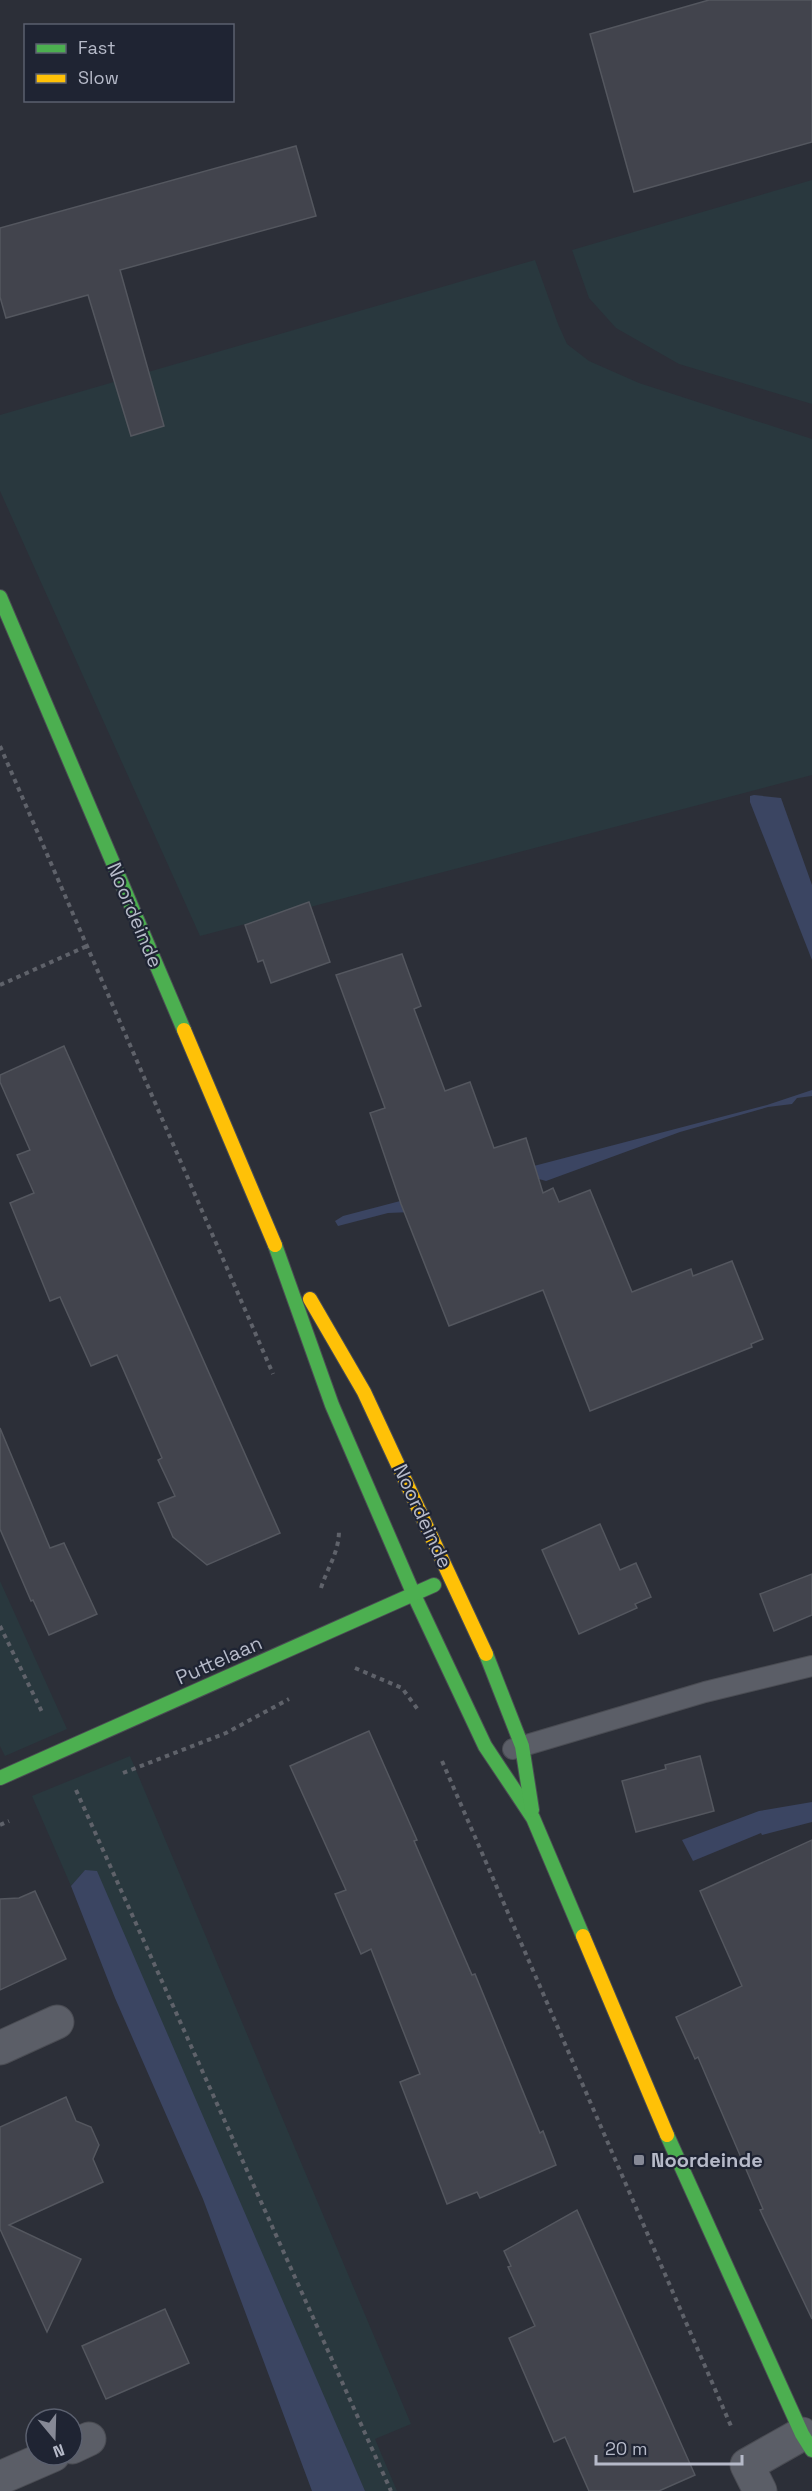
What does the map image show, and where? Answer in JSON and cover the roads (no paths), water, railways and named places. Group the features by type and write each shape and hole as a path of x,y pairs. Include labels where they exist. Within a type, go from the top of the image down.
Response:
{"main road":[{"name":"Noordeinde","path":"0,597 271,1233 332,1405 414,1595 491,1757 533,1818 669,2138 807,2442"},
{"name":"Noordeinde","path":"271,1233 364,1392 452,1577 493,1669 522,1746 533,1818"},
{"name":"Puttelaan","path":"0,1778 452,1577"}],"street":[{"path":"0,2048 57,2022"},
{"name":"Noordeinde","path":"760,2491 747,2465 807,2442"},
{"path":"0,2478 25,2467"}],"lane":[{"path":"491,1757 705,1692 812,1666"}],"water":[{"path":"750,796 781,798 812,885 812,960 750,802"},
{"path":"812,1090 812,1096 797,1098 792,1104 768,1107 680,1132 546,1181 539,1179 434,1211 388,1213 338,1226 335,1221 343,1216 767,1105"},
{"path":"812,1802 812,1822 762,1835 761,1833 693,1861 682,1840 759,1811"},
{"path":"85,1870 97,1871 365,2491 312,2491 203,2199 115,1998 71,1886"}],"place":[{"name":"Noordeinde","path":"639,2160"}]}
